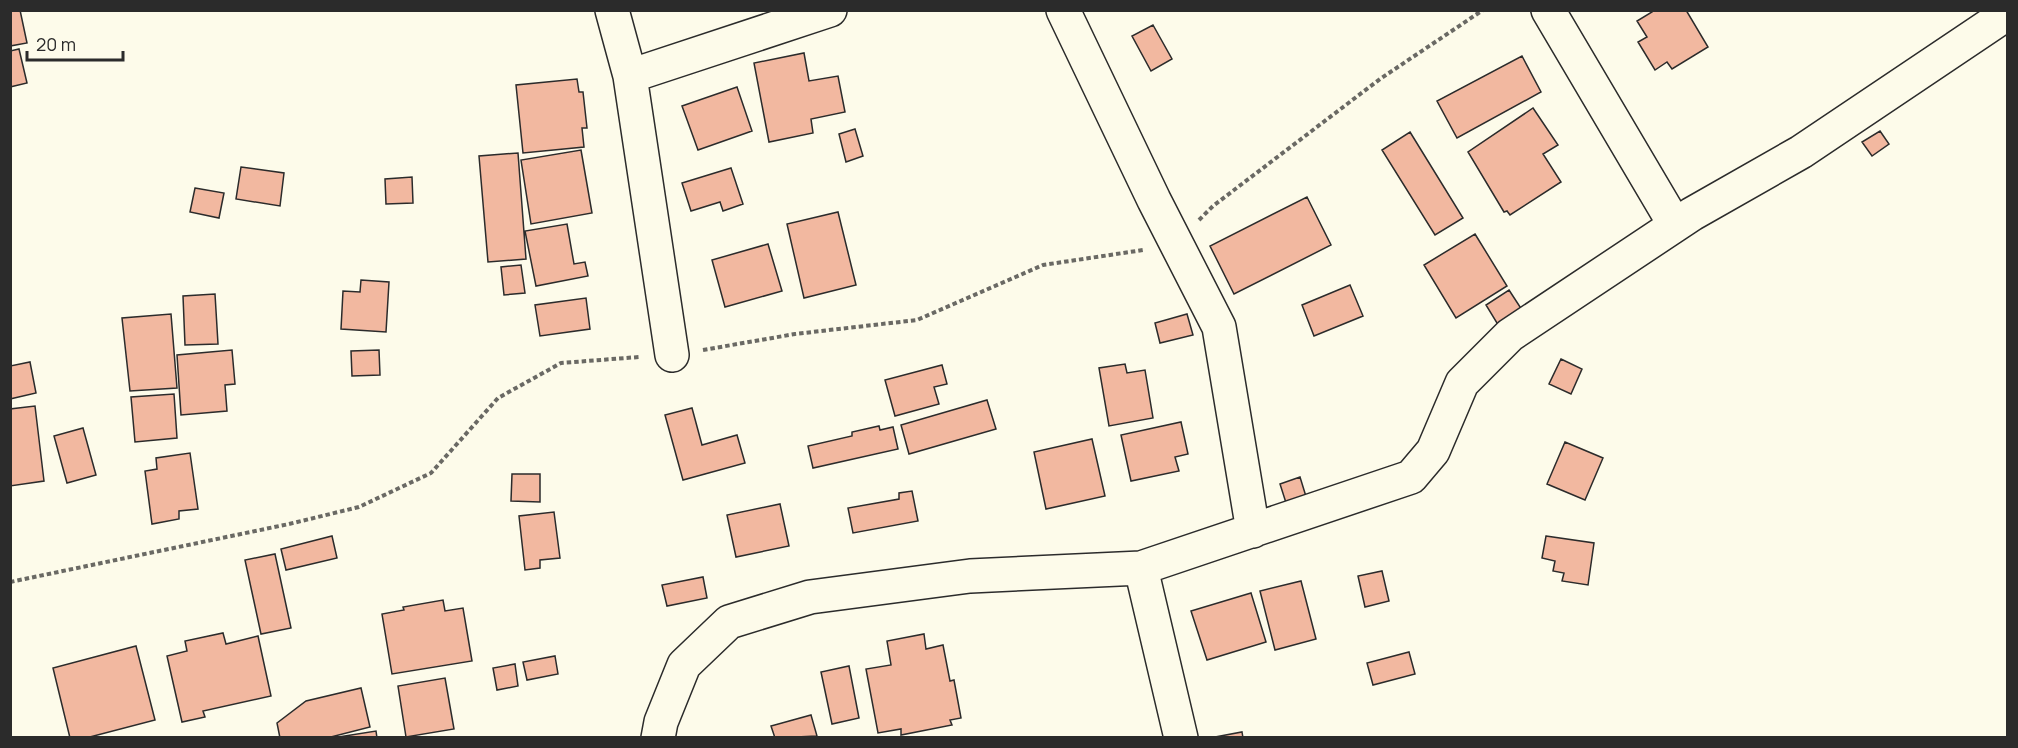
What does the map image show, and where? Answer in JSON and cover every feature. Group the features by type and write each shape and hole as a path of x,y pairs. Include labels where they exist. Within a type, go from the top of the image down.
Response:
{"street":[{"path":"612,10 630,76 672,355"},
{"path":"630,76 830,10"},
{"path":"1063,10 1176,245 1219,327 1253,531"},
{"path":"1548,10 1675,225"},
{"path":"658,738 661,722 684,665 729,622 810,597 970,576 1142,568 1411,477 1433,451 1462,383 1510,335 1675,225 1801,152 2004,24"},
{"path":"1142,568 1180,738"}],"path":[{"path":"10,582 289,524 359,507 431,473 498,398 561,363 672,355 795,334 917,320 1043,265 1176,245 1213,206 1380,79 1483,10"}],"building":[{"path":"10,10 20,10 27,43 10,46"},
{"path":"1651,10 1686,10 1708,47 1672,69 1667,62 1655,70 1638,42 1647,37 1637,21 1652,12"},
{"path":"1153,25 1172,59 1151,71 1132,36"},
{"path":"19,49 27,83 10,87 10,51"},
{"path":"804,53 809,81 838,76 845,112 811,119 813,133 769,142 754,63"},
{"path":"1522,56 1541,92 1457,138 1437,101"},
{"path":"577,79 579,92 583,92 587,128 582,128 584,147 523,153 516,85"},
{"path":"737,87 752,131 698,150 682,106"},
{"path":"1533,108 1558,145 1543,154 1561,182 1510,215 1507,211 1504,212 1468,152"},
{"path":"855,129 863,156 846,162 839,134"},
{"path":"1880,131 1889,144 1872,156 1862,142"},
{"path":"1410,132 1463,218 1435,235 1382,150"},
{"path":"581,150 592,213 531,224 521,160"},
{"path":"518,153 526,259 488,262 479,156"},
{"path":"241,167 284,173 280,206 236,199"},
{"path":"731,168 743,204 723,211 720,202 691,211 682,183"},
{"path":"412,177 413,203 386,204 385,179"},
{"path":"195,188 224,193 219,218 190,212"},
{"path":"1307,197 1331,245 1234,294 1210,246"},
{"path":"838,212 856,285 804,298 787,224"},
{"path":"567,224 574,264 585,262 588,276 536,286 525,231"},
{"path":"1475,234 1507,286 1456,318 1424,265"},
{"path":"768,244 782,291 725,307 712,260"},
{"path":"521,265 525,293 504,295 501,267"},
{"path":"361,280 389,282 386,332 341,329 343,291 360,292"},
{"path":"1350,285 1363,316 1314,336 1302,305"},
{"path":"1509,290 1524,313 1500,328 1486,305"},
{"path":"215,294 218,344 185,345 183,296"},
{"path":"586,298 590,329 540,336 535,305"},
{"path":"171,314 177,388 130,391 122,318"},
{"path":"1187,314 1193,335 1160,343 1155,323"},
{"path":"232,350 235,384 225,385 227,411 181,415 177,355"},
{"path":"379,350 380,375 352,376 351,351"},
{"path":"1561,359 1582,369 1571,394 1549,384"},
{"path":"30,362 36,393 10,399 10,366"},
{"path":"1125,364 1127,373 1145,370 1153,418 1109,426 1099,368"},
{"path":"942,365 947,384 934,387 939,404 895,416 885,380"},
{"path":"174,394 177,438 135,442 131,397"},
{"path":"987,400 996,429 909,454 901,425"},
{"path":"35,406 44,481 10,486 10,409"},
{"path":"692,408 702,445 737,435 745,463 683,480 665,415"},
{"path":"1181,422 1188,454 1175,457 1179,471 1131,481 1121,435"},
{"path":"879,426 880,430 893,427 898,449 813,468 808,446 852,436 852,432"},
{"path":"83,428 96,475 67,483 54,436"},
{"path":"1092,439 1105,496 1046,509 1034,452"},
{"path":"1565,442 1603,458 1585,500 1547,484"},
{"path":"190,453 198,509 179,511 179,519 152,524 145,471 157,469 156,458"},
{"path":"512,474 540,474 540,502 511,501"},
{"path":"1300,477 1308,503 1288,509 1280,484"},
{"path":"912,491 918,521 853,533 848,508 899,499 899,493"},
{"path":"780,504 789,546 736,557 727,515"},
{"path":"554,512 560,558 540,560 540,568 525,570 519,516"},
{"path":"332,536 337,558 286,570 281,549"},
{"path":"1546,536 1594,543 1588,585 1562,581 1564,573 1553,571 1555,561 1542,558"},
{"path":"275,554 291,628 261,634 245,560"},
{"path":"1382,571 1389,601 1365,607 1358,576"},
{"path":"703,577 707,598 667,606 662,585"},
{"path":"1301,581 1316,639 1275,650 1260,591"},
{"path":"1251,593 1266,642 1207,660 1191,611"},
{"path":"443,600 445,611 463,608 472,661 392,674 382,614 404,610 403,607"},
{"path":"223,633 226,644 258,636 271,696 203,711 205,717 182,722 167,656 187,651 185,641"},
{"path":"924,634 926,649 943,645 950,681 954,680 961,718 950,720 952,725 901,735 901,729 878,733 866,669 891,665 887,641"},
{"path":"136,646 155,720 86,738 70,738 53,668"},
{"path":"1409,652 1415,674 1373,685 1367,663"},
{"path":"555,656 558,674 527,680 523,662"},
{"path":"515,664 518,686 497,690 493,668"},
{"path":"849,666 859,718 832,724 821,672"},
{"path":"445,678 454,729 406,737 398,686"},
{"path":"361,688 370,727 327,738 280,738 277,723 306,701"},
{"path":"811,715 817,736 775,738 771,726"},
{"path":"376,731 377,738 332,738"},
{"path":"1242,732 1243,738 1215,737"}]}
